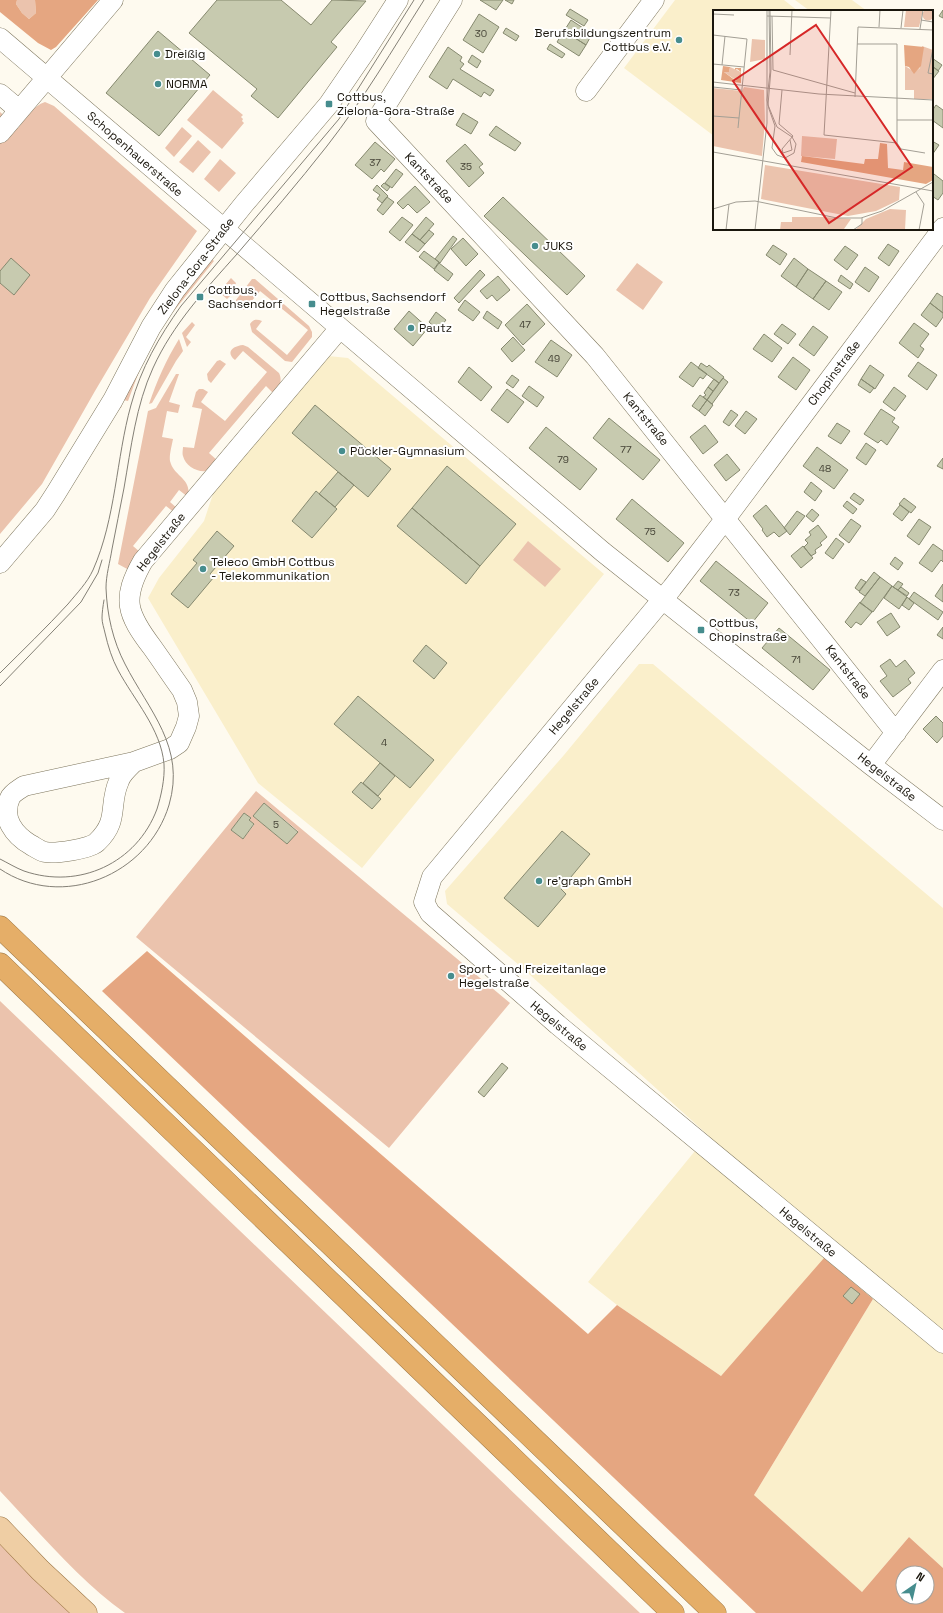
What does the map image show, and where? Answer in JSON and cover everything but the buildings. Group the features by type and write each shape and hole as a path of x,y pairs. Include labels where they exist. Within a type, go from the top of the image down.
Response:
{"highway":[{"path":"0,927 715,1613"},
{"path":"0,964 674,1613"}],"main road":[{"path":"0,1528 40,1570 86,1613"}],"street":[{"path":"0,133 112,0"},
{"name":"Zielona-Gora-Straße","path":"0,563 45,510 113,400 151,327 175,290 328,104 364,53 398,0"},
{"name":"Kantstraße","path":"452,0 376,121 595,356 726,518 896,733"},
{"path":"586,91 654,0"},
{"name":"Schopenhauerstraße","path":"0,38 224,229"},
{"path":"0,94 19,110"},
{"name":"Chopinstraße","path":"726,518 943,228"},
{"name":"Hegelstraße","path":"224,229 603,552 871,765 943,820"},
{"name":"Hegelstraße","path":"134,762 119,780 114,798 114,815 107,831 96,844 81,849 44,852 24,841 12,829 6,814 11,797 24,786 134,762 179,743 189,716 187,702 182,690 137,627 131,613 130,594 134,577 143,561 340,328"},
{"name":"Hegelstraße","path":"726,518 663,600 432,877 424,902 430,913 558,1025 943,1343"},
{"path":"871,765 943,670"}],"shaded area":[{"path":"0,0 17,0 16,4 22,13 29,19 36,13 35,0 98,0 56,47 51,50 38,43 0,12"},
{"path":"17,0 35,0 36,13 29,19 22,13 16,4"},
{"name":"Berufsbildungszentrum Cottbus e.V.","path":"675,0 784,0 797,10 713,10 713,135 624,68"},
{"path":"795,0 852,0 866,10 809,10"},
{"path":"213,90 243,115 241,117 244,123 222,149 187,120"},
{"path":"45,102 54,106 197,231 150,298 42,484 0,534 0,112 18,128 33,109"},
{"path":"182,127 192,136 174,157 165,148"},
{"path":"198,140 211,152 193,173 179,162"},
{"path":"220,159 236,173 219,192 204,179"},
{"path":"209,257 214,261 165,322 140,369 128,401 123,400 121,408 118,407 157,331"},
{"path":"637,263 663,282 643,310 616,290"},
{"path":"231,278 236,283 233,293 227,299 219,292"},
{"path":"252,279 255,279 309,326 312,332 312,337 292,362 285,361 252,332 250,324 255,320 262,321 256,329 287,355 308,330 260,291 244,310 236,303 236,300"},
{"path":"192,322 195,325 186,337 191,342 187,347 182,333"},
{"path":"179,339 183,351 152,403 149,404 162,371"},
{"path":"243,345 248,347 279,373 281,379 280,384 274,394 266,386 209,453 218,461 212,469 208,471 199,471 187,464 183,455 183,447 194,448 202,409 192,407 196,392 199,389 203,389 208,392 201,402 225,421 267,372 243,351 235,360 232,357 230,352 233,348"},
{"path":"328,356 348,358 604,574 362,868 258,783 148,598 159,578 204,521 214,491"},
{"path":"220,360 226,364 211,383 208,380 207,374 217,361"},
{"path":"176,374 179,374 169,402 180,405 178,413 167,411 162,437 173,439 170,461 175,471 185,481 189,491 188,497 179,490 170,502 178,509 175,513 166,506 133,546 141,553 129,570 118,564 148,411 156,408"},
{"path":"528,541 561,569 545,587 513,560"},
{"path":"639,664 653,664 943,908 943,1568 909,1537 862,1592 754,1495 873,1299 824,1259 721,1376 617,1305 588,1282 708,1135 519,965 447,904 445,891 564,755"},
{"path":"256,791 510,1003 389,1148 136,937","holes":["264,803 298,831 287,844 253,816","244,813 251,818 249,820 254,825 243,839 231,830"]},
{"path":"147,951 588,1334 617,1305 721,1376 824,1258 873,1299 754,1495 862,1592 909,1537 943,1568 943,1613 756,1613 102,991"},
{"path":"0,1001 640,1613 125,1613 76,1571 0,1491"},
{"path":"0,1544 75,1613 0,1613"}],"tram line":[{"path":"0,673 68,604 91,575 107,530 126,425 135,391 145,366 165,329 181,306 339,119 414,0"},
{"path":"0,869 24,881 50,887 75,886 100,879 123,867 142,850 158,830 169,805 173,784 173,765 169,747 162,730 134,681 117,646 109,618 106,588 107,573 142,397 147,382 161,352 180,322 190,308 305,174 340,129 365,93 424,0"},
{"path":"0,686 81,602 98,573 102,560"},
{"path":"0,859 24,871 45,876 65,877 85,874 104,867 121,857 136,844 148,828 157,809 164,776 162,751 158,739 146,715 124,681 112,657 102,622 104,600"}],"place":[{"name":"Berufsbildungszentrum Cottbus e.V.","path":"679,40"},
{"name":"Dreißig","path":"157,54"},
{"name":"NORMA","path":"158,84"},
{"name":"Cottbus, Zielona-Gora-Straße","path":"329,104"},
{"name":"JUKS","path":"535,246"},
{"name":"Cottbus, Sachsendorf","path":"200,297"},
{"name":"Cottbus, Sachsendorf Hegelstraße","path":"312,304"},
{"name":"Pautz","path":"411,328"},
{"name":"Pückler-Gymnasium","path":"342,451"},
{"name":"Teleco GmbH Cottbus - Telekommunikation","path":"203,569"},
{"name":"Cottbus, Chopinstraße","path":"701,630"},
{"name":"re'graph GmbH","path":"539,881"},
{"name":"Sport- und Freizeitanlage Hegelstraße","path":"451,976"}]}
